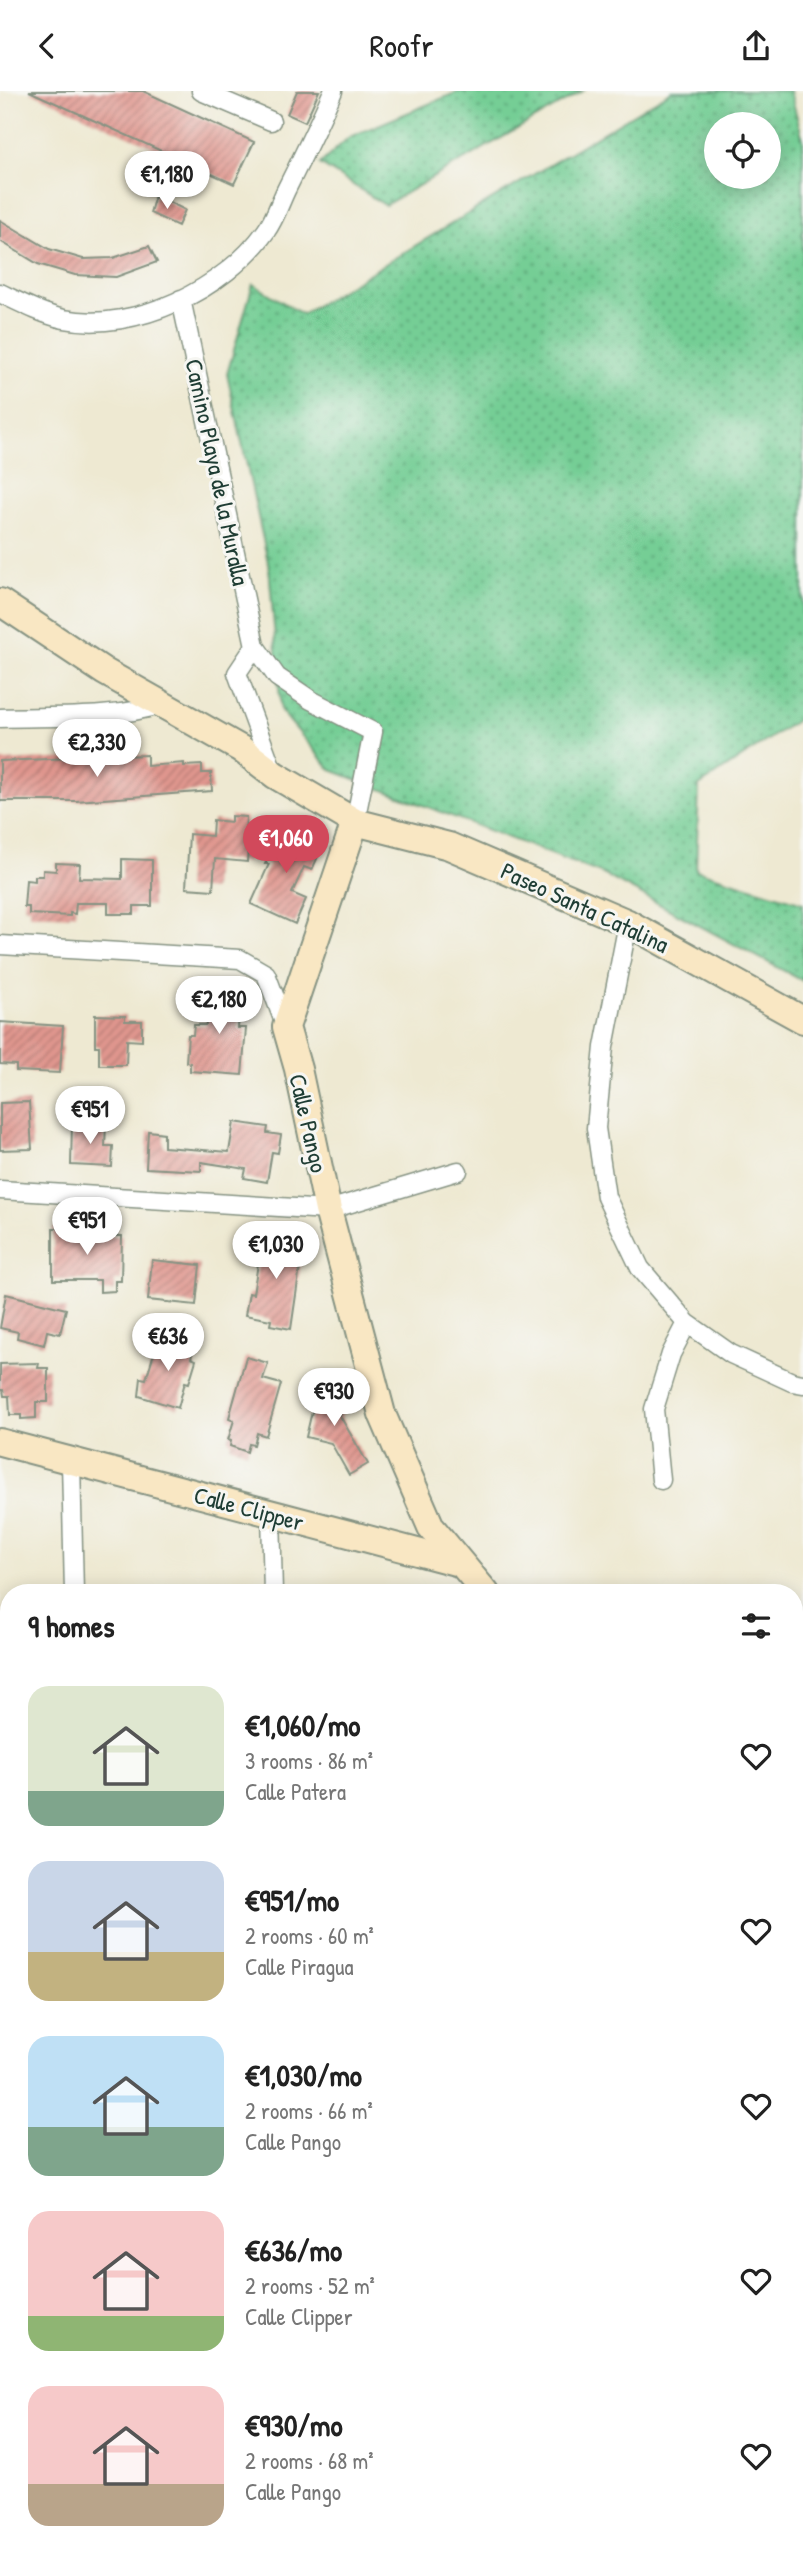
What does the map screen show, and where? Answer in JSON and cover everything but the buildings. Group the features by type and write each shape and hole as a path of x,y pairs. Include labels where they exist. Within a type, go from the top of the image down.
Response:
{"street":[{"path":"201,91 271,121"},
{"path":"0,293 41,312 65,319 93,322 150,313 225,274 266,231 333,91"},
{"name":"Camino Playa de la Muralla","path":"181,299 255,646 277,677 311,700 373,732 355,822"},
{"name":"Paseo Santa Catalina","path":"0,602 105,672 241,749 275,775 355,822 449,846 628,923 803,1020"},
{"path":"255,646 237,673 275,775"},
{"path":"0,718 90,715 143,710 163,704"},
{"path":"286,1027 355,822"},
{"path":"628,923 604,1047 596,1128 606,1197 640,1268 687,1322 731,1354 792,1382 803,1384"},
{"name":"Calle Pango","path":"0,945 240,959 266,974 298,1069 328,1210 382,1414 431,1527 459,1563"},
{"path":"0,1190 328,1210 458,1171"},
{"path":"661,1480 654,1409 671,1355 687,1322"},
{"name":"Calle Clipper","path":"0,1442 459,1563"},
{"path":"71,1461 74,1584"},
{"path":"271,1513 273,1584"},
{"path":"459,1563 478,1584"}],"green space":[{"path":"460,91 583,91 385,205 320,164 349,137"},
{"path":"672,91 790,91 803,140 803,716 699,786 696,870 803,903 803,981 603,874 331,770 281,711 269,567 227,374 253,284 302,314"}]}
